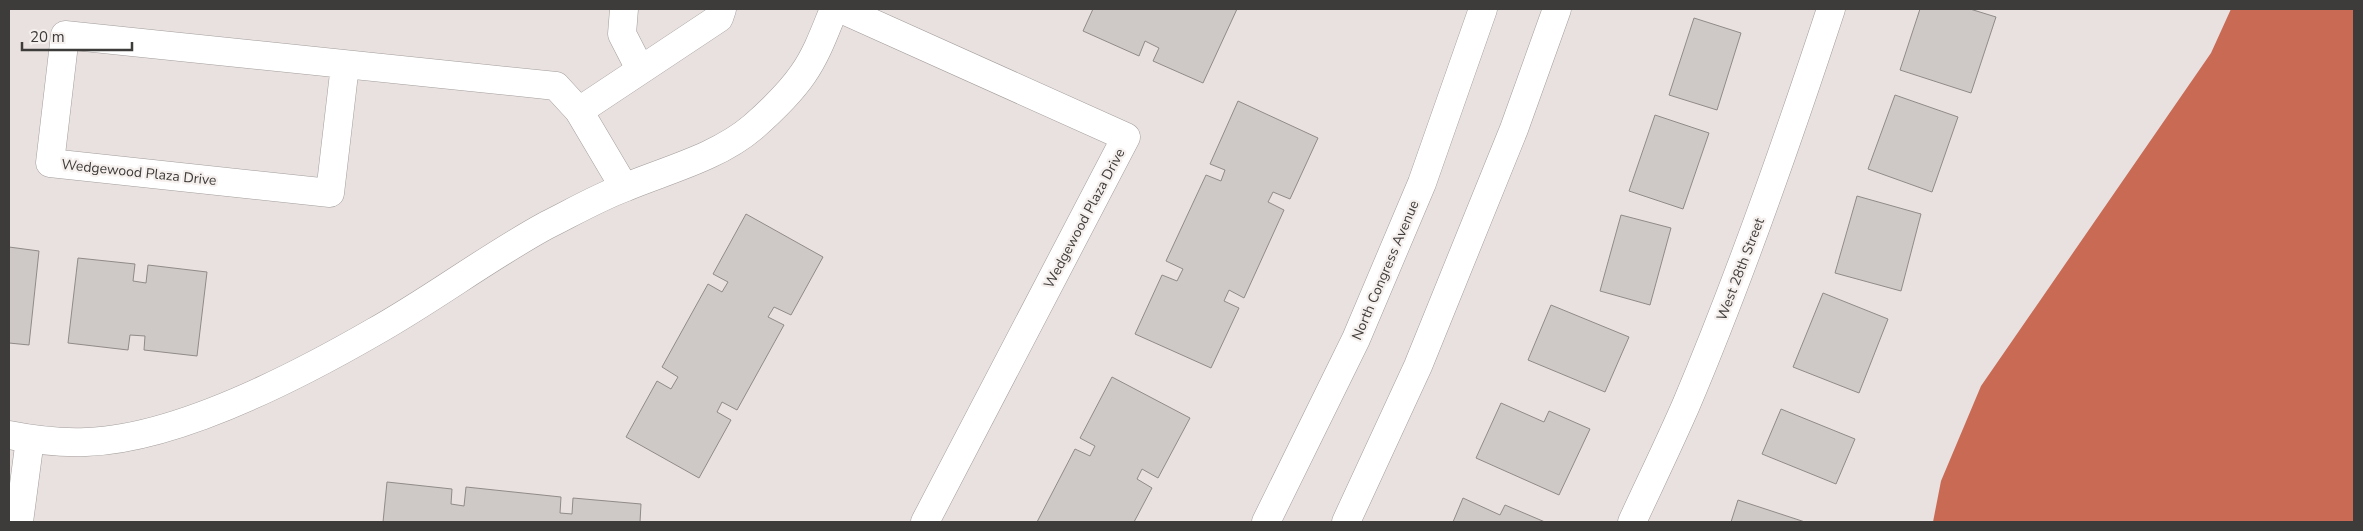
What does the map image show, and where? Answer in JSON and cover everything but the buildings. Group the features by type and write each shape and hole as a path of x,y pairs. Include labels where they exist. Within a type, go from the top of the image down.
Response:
{"street":[{"path":"624,9 622,34 640,69"},
{"path":"580,111 640,69 719,18 722,9"},
{"path":"18,522 19,437 86,442 133,436 176,424 229,405 295,374 374,333 546,226 624,187 686,164 751,129 802,75 819,45 834,9"},
{"name":"Wedgewood Plaza Drive","path":"841,9 1126,137 925,522"},
{"name":"North Congress Avenue","path":"1266,522 1356,339 1422,183 1483,9"},
{"path":"1346,522 1426,348 1514,129 1557,9"},
{"name":"West 28th Street","path":"1632,522 1685,406 1737,278 1787,144 1831,9"},
{"name":"Wedgewood Plaza Drive","path":"345,65 330,193 50,163 64,35 556,86 580,111 624,187"}],"shaded area":[{"path":"2231,9 2354,9 2354,522 1933,522 1941,481 1981,386 2211,53"}]}
